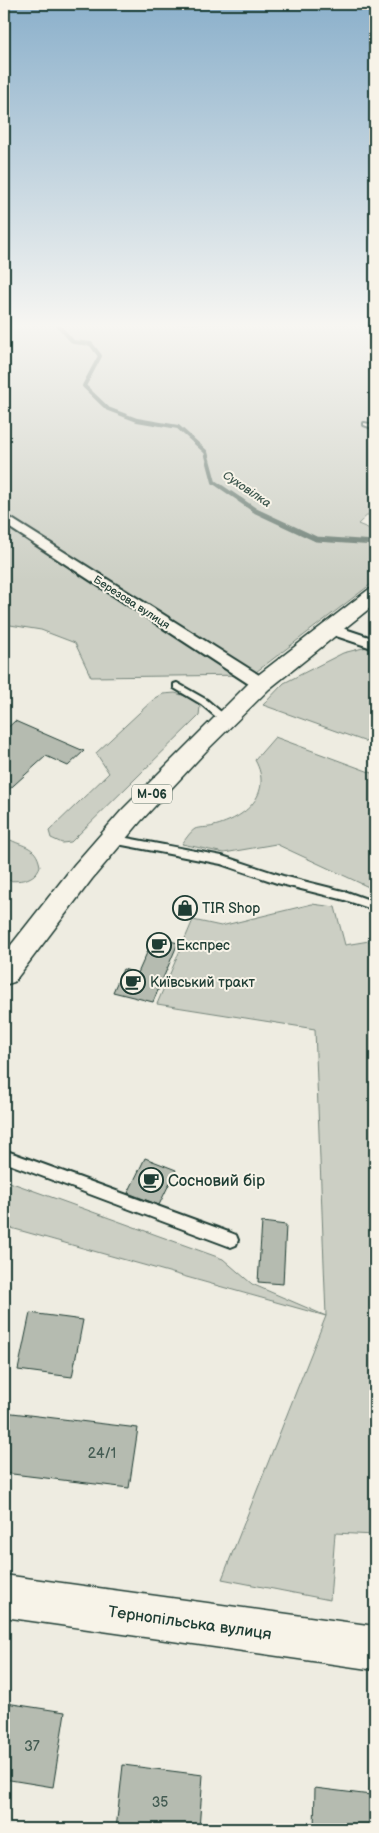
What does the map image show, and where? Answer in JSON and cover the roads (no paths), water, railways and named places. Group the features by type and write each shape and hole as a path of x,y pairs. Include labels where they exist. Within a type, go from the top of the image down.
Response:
{"main road":[{"name":"М-06","path":"4,974 111,838 224,719 261,684 375,594"},
{"name":"Тернопільська вулиця","path":"4,1596 375,1648"}],"street":[{"name":"Березова вулиця","path":"4,518 261,684"},
{"path":"330,629 375,644"}],"lane":[{"path":"366,424 375,427"},
{"path":"177,686 204,702 224,719"},
{"path":"111,838 222,860 281,880 347,896 375,906"},
{"path":"4,1156 231,1240"}],"waterway":[{"name":"Суховілка","path":"109,410 137,420 178,427 206,452 214,482 242,501"},
{"name":"Суховілка","path":"240,500 256,511 316,539 375,543"}],"place":[{"name":"TIR Shop","path":"185,908"},
{"name":"Експрес","path":"159,945"},
{"name":"Київський тракт","path":"133,982"},
{"name":"Сосновий бір","path":"151,1180"}]}
